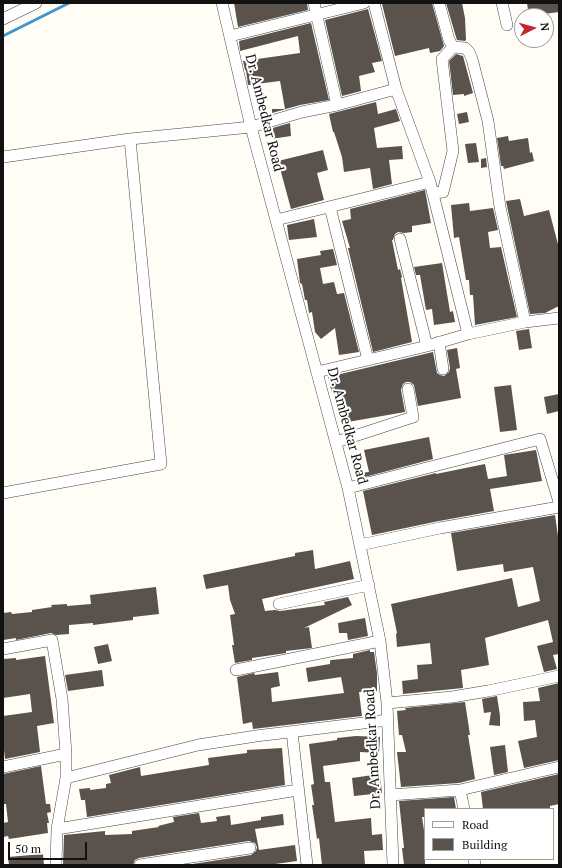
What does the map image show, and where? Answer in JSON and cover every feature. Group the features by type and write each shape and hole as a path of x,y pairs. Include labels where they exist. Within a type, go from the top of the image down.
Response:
{"street":[{"path":"3,19 36,3"},
{"name":"Dr. Ambedkar Road","path":"222,3 251,127 348,488 369,585 380,641 387,703 393,865"},
{"path":"230,36 315,8 364,3"},
{"path":"374,3 396,89 430,182 468,334"},
{"path":"440,3 446,30 453,47"},
{"path":"502,3 507,25"},
{"path":"315,8 337,105"},
{"path":"433,193 443,192 453,151 442,59 453,47"},
{"path":"453,47 465,48 470,52 488,121 500,207 525,322"},
{"path":"3,157 130,139 251,127 302,112 337,105 396,89"},
{"path":"3,493 161,464 130,139"},
{"path":"276,220 430,182"},
{"path":"330,207 368,360"},
{"path":"400,238 427,346"},
{"path":"317,372 427,346 468,334 525,322 559,318"},
{"path":"439,342 443,369"},
{"path":"336,442 413,417 408,389"},
{"path":"348,488 540,439 559,502"},
{"path":"360,545 440,528 559,507"},
{"path":"279,604 369,585"},
{"path":"3,649 52,640 62,699 66,754 66,778 57,829 56,865"},
{"path":"236,670 380,641"},
{"path":"387,703 488,692 559,676"},
{"path":"66,778 198,745 256,736 388,720"},
{"path":"292,732 307,865"},
{"path":"3,767 66,754"},
{"path":"390,794 460,790 559,767"},
{"path":"57,829 298,790"},
{"path":"460,790 464,808"},
{"path":"140,865 250,848"}],"building":[{"path":"234,3 307,3 308,10 238,27"},
{"path":"432,3 444,46 440,51 430,53 429,48 395,56 382,4"},
{"path":"446,3 462,3 465,18 465,41 457,40"},
{"path":"527,3 559,3 559,12 554,13 554,8 528,8"},
{"path":"368,9 382,61 372,63 375,72 359,76 361,91 342,96 325,20"},
{"path":"311,23 329,100 300,105 272,113 272,109 285,109 280,81 248,85 243,61 300,53 298,36 240,51 239,41"},
{"path":"456,54 463,56 473,93 464,96 464,94 453,95 449,61"},
{"path":"376,102 378,114 396,109 400,121 374,128 377,148 402,146 403,159 389,160 392,184 373,189 370,168 344,172 342,157 333,132 329,114"},
{"path":"467,112 469,122 459,124 457,114"},
{"path":"290,123 291,136 271,139 269,129"},
{"path":"508,136 509,141 528,138 530,153 532,152 534,161 504,169 503,166 501,166 497,138"},
{"path":"476,143 479,162 468,163 465,144"},
{"path":"323,150 328,170 317,173 324,200 291,209 278,161"},
{"path":"486,158 487,167 481,168 481,159"},
{"path":"425,190 431,223 412,226 412,232 398,232 392,240 398,270 400,269 402,277 412,342 373,352 348,248 350,248 342,221 351,219 350,209"},
{"path":"520,199 524,216 549,210 559,248 559,306 545,313 530,314 506,201"},
{"path":"469,203 470,211 493,208 498,230 488,232 490,248 501,247 517,317 475,325 473,295 470,295 469,280 466,280 459,237 454,238 451,205"},
{"path":"314,219 317,237 289,240 287,225"},
{"path":"333,249 337,265 320,268 323,284 334,282 337,294 344,293 359,352 339,355 335,328 321,339 315,332 312,312 309,313 307,300 305,300 302,284 300,283 297,259 321,255 320,251"},
{"path":"442,263 450,312 453,311 455,322 434,325 432,309 426,310 420,275 416,275 414,267"},
{"path":"529,329 532,348 519,350 516,331"},
{"path":"457,348 460,368 456,369 461,398 418,406 414,385 410,382 406,382 403,384 401,390 405,412 342,423 337,391 332,393 328,377 433,352 437,373 444,376 449,372 450,368 447,350"},
{"path":"511,385 517,430 500,432 494,387"},
{"path":"559,394 559,411 547,414 544,397"},
{"path":"429,437 433,459 361,478 360,473 369,472 364,450"},
{"path":"536,450 542,481 490,489 494,511 372,535 363,491 436,473 485,464 488,479 507,476 504,455"},
{"path":"555,515 559,543 559,654 553,655 557,669 544,672 537,646 553,642 548,620 485,638 489,665 461,670 463,688 403,694 402,681 418,679 417,665 432,664 430,643 397,647 397,633 391,604 512,578 518,607 540,601 533,567 504,572 503,564 457,571 451,533"},
{"path":"313,550 315,569 350,561 354,579 262,599 265,611 280,611 325,605 324,602 348,597 352,605 304,628 309,627 312,648 286,651 286,653 252,658 252,660 235,663 230,615 235,614 230,600 228,585 206,589 203,575 295,556 295,553"},
{"path":"156,587 159,614 133,617 133,620 93,625 93,623 69,625 69,634 56,635 51,633 16,640 16,638 3,640 3,613 11,612 12,614 32,612 32,610 52,607 51,605 67,604 67,606 91,604 90,595"},
{"path":"365,618 368,636 348,640 347,633 339,633 338,623"},
{"path":"108,644 112,661 98,664 94,647"},
{"path":"370,650 370,652 374,652 377,674 377,691 359,692 362,716 253,729 252,722 243,724 237,677 254,673 255,675 278,672 280,686 271,688 272,702 344,693 341,677 308,682 306,668 330,664 331,660 353,658 353,654"},
{"path":"45,656 54,723 37,726 40,752 5,759 3,716 32,712 30,694 3,698 3,659 16,658 16,660"},
{"path":"102,670 104,686 68,691 65,675"},
{"path":"559,683 559,760 524,768 518,741 537,737 535,720 524,721 523,702 540,701 538,688"},
{"path":"497,696 500,726 489,725 491,712 484,713 482,699"},
{"path":"465,702 470,735 468,735 475,779 459,783 401,787 397,752 406,752 402,735 399,735 397,711 406,710 405,708"},
{"path":"356,736 380,737 379,753 360,752 360,761 323,766 325,782 330,782 335,822 371,818 372,835 382,834 383,850 364,851 365,865 322,865 319,838 317,839 312,805 314,805 311,785 314,784 309,744 337,740 337,738"},
{"path":"505,745 508,772 494,775 490,747"},
{"path":"282,748 285,785 87,817 85,800 81,800 79,789 90,788 90,790 106,788 106,784 111,783 109,775 140,767 141,776 209,765 208,758 247,753 247,750"},
{"path":"41,766 46,804 50,804 51,812 47,813 49,823 47,823 48,833 9,839 8,836 3,837 3,823 8,822 6,804 3,804 3,774"},
{"path":"380,774 382,793 354,796 352,778"},
{"path":"559,774 559,804 550,806 550,808 483,808 481,792"},
{"path":"454,797 456,808 424,808 424,817 422,817 425,865 404,865 402,848 404,848 399,801"},
{"path":"199,813 201,823 217,821 216,817 230,815 231,825 261,820 261,817 283,814 284,825 255,829 259,850 295,845 297,861 268,865 186,865 251,855 256,851 257,847 255,843 249,841 139,858 135,860 133,865 63,865 64,835 105,831 105,835 132,834 132,831 159,827 158,826 174,822 173,817"},
{"path":"43,854 44,865 9,865 8,857"}],"waterway":[{"path":"3,36 69,3"}]}
